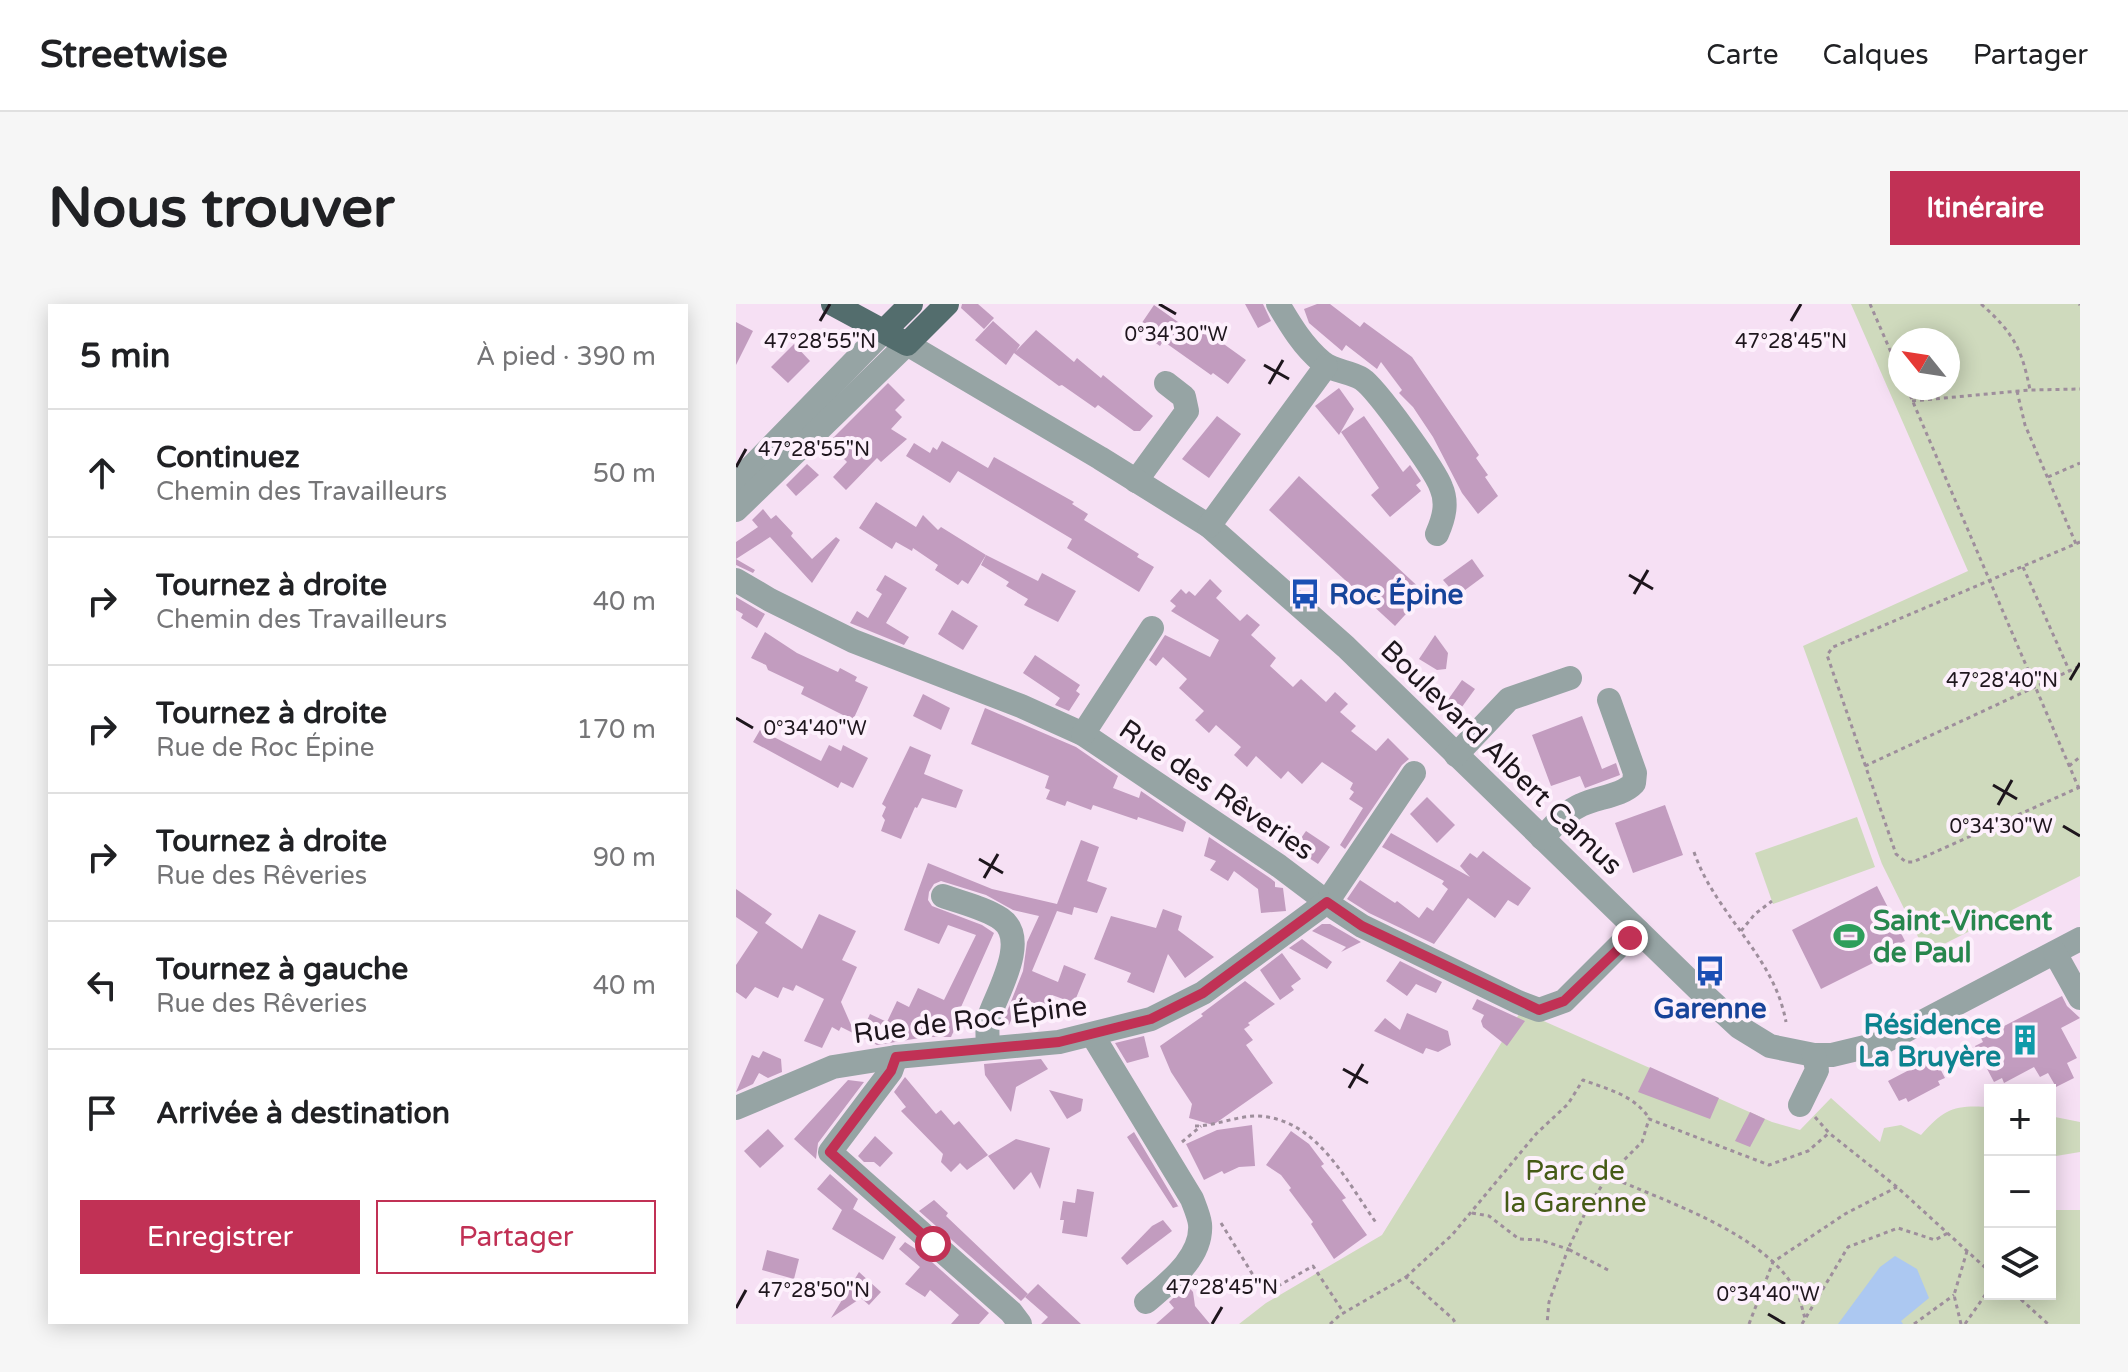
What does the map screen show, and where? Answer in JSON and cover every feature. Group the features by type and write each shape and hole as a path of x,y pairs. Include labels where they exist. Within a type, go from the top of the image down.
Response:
{"main road":[{"name":"Boulevard Albert Camus","path":"833,304 907,344"},
{"path":"885,330 911,304"},
{"path":"907,344 947,304"}],"street":[{"path":"1278,304 1305,346 1326,366 1361,378 1379,396 1442,487 1446,514 1437,534"},
{"path":"736,483 885,330"},
{"path":"736,510 907,344"},
{"name":"Boulevard Albert Camus","path":"907,344 1209,526 1346,647 1739,1027 1770,1046 1823,1055"},
{"path":"1209,526 1326,366"},
{"path":"1136,481 1187,411 1184,397 1166,383"},
{"name":"Rue des Rêveries","path":"736,580 853,641 1021,706 1083,734 1325,901 1375,932 1539,1010 1564,1001 1638,931"},
{"path":"1083,734 1152,628"},
{"path":"1456,755 1509,699 1570,678"},
{"path":"1542,838 1569,811 1627,789 1634,783 1635,773 1609,700"},
{"name":"Rue de Roc Épine","path":"736,1108 833,1067 896,1057 1059,1042 1093,1036 1151,1019 1203,993 1325,901 1414,773"},
{"path":"943,896 1001,919 1011,933 1012,953 1002,989 988,1019 988,1048"},
{"path":"1800,1105 1823,1055 1882,1043 2080,939"},
{"path":"2055,953 2080,998"},
{"path":"1093,1036 1192,1199 1200,1225 1195,1249 1176,1276 1146,1302"},
{"path":"896,1057 891,1071 830,1152 1011,1312 1020,1324"}],"path":[{"path":"1870,304 1888,345"},
{"path":"1981,304 2013,338 2023,358 2030,390"},
{"path":"2017,391 2025,425 2078,543 1990,582 1830,650 1829,661 1896,854 1906,862 1913,862 2079,789 2069,766 1990,582 1912,401 2017,391 2030,390 2080,389"},
{"path":"2048,477 2080,463"},
{"path":"2023,567 2069,671"},
{"path":"1865,766 2080,666"},
{"path":"2069,766 2080,757"},
{"path":"1694,852 1714,896 1770,976 1786,1022"},
{"path":"1741,931 1755,914 1772,901"},
{"path":"1330,1324 1406,1277 1452,1235 1536,1134 1568,1104 1583,1080 1631,1099 1642,1107 1649,1119 1769,1165 1808,1151 1829,1133"},
{"path":"1800,1105 1984,1267"},
{"path":"1195,1126 1254,1116 1296,1126 1314,1139 1331,1159 1377,1224"},
{"path":"1547,1324 1549,1302 1568,1249 1588,1207 1608,1176 1642,1142 1649,1119"},
{"path":"1176,1150 1201,1126"},
{"path":"1608,1176 1730,1229 1773,1262 1795,1289 1805,1318"},
{"path":"1749,1324 1773,1262 1845,1214 1897,1187"},
{"path":"1471,1212 1489,1216 1519,1239 1540,1240 1568,1249 1608,1270"},
{"path":"1221,1222 1253,1275 1278,1286 1313,1266 1344,1313"},
{"path":"1802,1324 1848,1247 1898,1228 1935,1240 1948,1233"},
{"path":"1963,1324 1954,1295 1967,1251"},
{"path":"1406,1277 1456,1324"},
{"path":"1914,1324 1954,1295"},
{"path":"1963,1324 1984,1296"},
{"path":"2022,1300 2048,1324"}],"green space":[{"path":"1851,304 2080,304 2080,876 1926,953 1882,864 1803,646 1968,571 1893,400 1960,400 1960,328 1888,328 1888,388"},
{"path":"1857,817 1875,867 1773,904 1755,853"},
{"name":"Parc de la Garenne","path":"1521,1011 1772,1122 1800,1130 1831,1098 1880,1142 1884,1128 1901,1125 1921,1135 1951,1110 1984,1107 1984,1300 2056,1300 2056,1210 2080,1210 2080,1324 1239,1324 1266,1303 1382,1235"},
{"path":"2056,1117 2080,1122 2080,1152 2056,1156"}],"water":[{"path":"1895,1256 1917,1269 1929,1298 1901,1321 1903,1324 1838,1324 1880,1267"}],"building":[{"path":"962,304 978,304 994,318 984,329 961,308"},
{"path":"1245,304 1263,304 1271,321 1258,328"},
{"path":"1317,304 1330,304 1360,327 1364,322 1412,357 1479,455 1476,458 1498,496 1478,514 1462,493 1433,437 1413,407 1399,393 1402,390 1381,362 1377,369 1346,345 1342,351 1309,323 1304,309"},
{"path":"1154,305 1195,334 1200,327 1246,360 1228,384 1163,341 1160,346 1137,330"},
{"path":"993,321 1020,345 1016,351 1036,330 1074,362 1077,358 1101,378 1103,375 1153,416 1140,431 1134,431 1098,405 1095,408 1062,385 1059,386 1014,353 1006,365 975,340"},
{"path":"736,322 753,331 736,365"},
{"path":"794,344 810,361 788,383 771,367"},
{"path":"888,383 905,400 895,410 902,417 891,429 907,439 881,462 877,458 846,490 833,477 847,462 828,443"},
{"path":"1339,388 1354,409 1339,435 1315,406"},
{"path":"1217,416 1241,434 1209,478 1182,459"},
{"path":"1364,416 1403,472 1410,465 1421,481 1416,485 1421,491 1390,517 1371,495 1379,488 1341,432"},
{"path":"942,441 988,468 994,457 1074,502 1072,504 1088,514 1084,520 1139,554 1137,557 1154,567 1139,592 1067,548 1072,539 958,471 950,483 906,456 914,443 930,453 933,447 937,450"},
{"path":"807,464 819,475 796,496 786,485"},
{"path":"1299,476 1425,593 1395,626 1269,510"},
{"path":"876,502 916,527 923,515 938,530 941,527 986,555 968,584 962,580 958,585 935,570 938,565 913,548 912,551 896,542 892,549 859,528"},
{"path":"763,509 771,519 776,515 812,559 836,537 840,540 812,583 770,537 736,559 736,542 758,527 752,520"},
{"path":"986,555 1038,581 1042,573 1076,591 1058,622 1024,605 1028,599 1006,586 1009,582 981,565"},
{"path":"736,559 755,570 753,573 736,565"},
{"path":"1472,559 1484,576 1457,596 1443,580"},
{"path":"885,575 907,588 886,623 909,637 904,645 850,623 857,611 868,618 882,594 876,590"},
{"path":"1210,579 1222,591 1216,598 1240,621 1247,614 1260,625 1251,635 1276,658 1270,666 1293,687 1301,679 1326,702 1335,692 1348,704 1340,712 1356,726 1351,731 1376,751 1388,738 1409,759 1345,849 1340,845 1363,808 1349,799 1354,792 1350,789 1353,783 1322,762 1302,784 1288,771 1281,779 1256,756 1247,767 1234,755 1241,747 1216,725 1209,733 1195,720 1204,711 1179,688 1187,679 1163,657 1156,666 1149,660 1165,635 1210,657 1219,640 1171,611 1176,606 1170,601 1181,589 1195,596"},
{"path":"736,597 765,614 757,628 741,618 743,614 736,610"},
{"path":"952,610 978,626 963,650 938,634"},
{"path":"765,632 797,653 838,672 840,668 857,677 855,681 868,687 853,720 801,694 804,687 751,658"},
{"path":"1435,635 1448,653 1446,669 1437,670 1419,659"},
{"path":"1035,655 1080,685 1076,691 1080,694 1069,711 1055,705 1060,698 1023,673"},
{"path":"1462,680 1475,689 1459,711 1447,701"},
{"path":"923,694 950,708 941,730 913,716"},
{"path":"985,708 1076,747 1118,776 1113,788 1139,798 1141,791 1186,822 1183,832 1093,805 1091,810 1067,801 1065,806 1046,799 1050,790 1045,788 1049,776 971,744"},
{"path":"1582,716 1602,769 1616,763 1620,775 1585,788 1580,776 1551,786 1532,735"},
{"path":"760,730 821,761 829,745 841,751 843,745 868,758 853,788 841,782 838,788 753,742"},
{"path":"910,746 931,755 924,774 963,790 956,808 922,798 901,839 881,831 886,807 882,804"},
{"path":"1427,797 1455,825 1437,843 1410,814"},
{"path":"1665,805 1683,855 1633,873 1615,823"},
{"path":"1306,831 1330,847 1318,864 1294,848"},
{"path":"1391,833 1470,877 1460,866 1470,853 1477,858 1483,851 1531,888 1518,906 1508,900 1495,918 1468,898 1434,944 1347,899 1360,880 1419,918 1427,907 1433,911 1448,889 1442,884 1444,881 1382,847"},
{"path":"1209,837 1270,878 1275,882 1275,887 1283,888 1286,911 1261,913 1258,889 1234,871 1228,881 1210,870 1216,861 1204,856"},
{"path":"1081,840 1099,847 1087,881 1107,888 1097,913 1074,907 1072,915 1057,911 1032,971 1058,982 1064,965 1086,974 1074,1003 1052,995 1046,1009 1021,997 1009,1025 1003,1022 1023,971 1027,942 1039,916 1013,910 986,895 941,881 934,884 929,892 928,900 932,906 982,925 994,933 957,1016 958,1022 951,1037 926,1037 877,1045 860,1036 870,1014 887,1022 897,1001 909,1007 918,988 944,1000 976,935 948,925 939,944 904,930 928,863 992,889 1057,904"},
{"path":"1877,886 1905,941 1879,954 1881,959 1821,989 1792,930"},
{"path":"736,889 772,914 765,923 802,949 819,914 856,931 842,960 857,967 841,1002 855,1034 841,1027 839,1031 832,1027 822,1048 804,1041 824,999 796,985 793,991 783,987 778,998 755,987 746,999 736,992 736,965 758,932 736,917"},
{"path":"1163,909 1182,916 1178,930 1214,957 1185,978 1168,954 1154,993 1127,982 1131,973 1094,959 1111,916 1156,928"},
{"path":"1322,924 1330,924 1361,942 1341,952 1346,947 1312,931"},
{"path":"1302,939 1332,962 1327,969 1289,948"},
{"path":"1282,953 1301,979 1291,986 1294,990 1280,1000 1260,970"},
{"path":"1400,961 1442,982 1436,993 1416,984 1407,996 1386,981"},
{"path":"1245,981 1275,1004 1244,1029 1253,1040 1246,1045 1273,1083 1213,1125 1189,1118 1192,1104 1171,1072 1160,1046"},
{"name":"Résidence La Bruyère","path":"2062,996 2067,1006 2080,1018 2061,1028 2077,1058 2067,1063 2074,1078 2056,1087 2048,1073 2040,1077 2034,1067 2004,1083 2002,1078 1994,1082 1975,1046 1983,1042 1981,1038"},
{"path":"1477,999 1525,1021 1507,1046 1483,1027 1481,1021 1484,1015 1472,1009"},
{"path":"1407,1013 1448,1031 1451,1045 1438,1052 1426,1048 1423,1054 1374,1031 1385,1018 1400,1030"},
{"path":"1144,1036 1149,1057 1127,1063 1115,1043"},
{"path":"763,1051 781,1059 782,1072 768,1078 759,1073 753,1084 736,1092 752,1055 759,1058"},
{"path":"1934,1057 1945,1078 1938,1081 1940,1085 1908,1102 1906,1098 1899,1101 1888,1081"},
{"path":"1041,1059 1048,1069 1016,1087 1011,1112 985,1075 984,1064"},
{"path":"1650,1067 1719,1098 1710,1119 1638,1092"},
{"path":"905,1077 936,1114 941,1110 954,1125 959,1121 988,1155 967,1170 960,1163 951,1172 941,1162 943,1154 901,1111 906,1107 894,1092"},
{"path":"848,1080 864,1082 818,1143 816,1159 794,1139"},
{"path":"1049,1090 1083,1099 1081,1111 1067,1119"},
{"path":"1750,1112 1765,1119 1750,1147 1735,1141"},
{"path":"1252,1125 1255,1166 1239,1167 1224,1174 1222,1171 1204,1180 1186,1144 1217,1130"},
{"path":"768,1129 784,1146 760,1168 744,1151"},
{"path":"1291,1131 1309,1144 1324,1164 1321,1166 1346,1198 1342,1200 1367,1235 1334,1259 1311,1224 1313,1222 1289,1190 1291,1188 1281,1175 1266,1165"},
{"path":"1134,1132 1179,1206 1173,1208 1127,1137"},
{"path":"875,1136 893,1153 880,1167 874,1162 864,1162 858,1156"},
{"path":"1016,1139 1050,1148 1040,1189 1031,1172 1014,1190 988,1156"},
{"path":"830,1174 858,1199 853,1209 896,1237 883,1260 832,1229 842,1210 817,1189"},
{"path":"1077,1189 1094,1192 1087,1237 1062,1233 1064,1220 1060,1220 1063,1201 1075,1203"},
{"path":"934,1200 948,1213 946,1216 1028,1294 1021,1301 919,1211"},
{"path":"1163,1220 1172,1231 1127,1265 1121,1258 1152,1226"},
{"path":"905,1242 923,1254 989,1313 979,1324 951,1324 959,1315 930,1290 925,1297 905,1284 920,1267 899,1249"},
{"path":"767,1250 799,1259 794,1279 762,1270"},
{"path":"859,1272 881,1292 869,1305 861,1298 831,1318"},
{"path":"1038,1284 1081,1324 1041,1324 1048,1317 1025,1297"},
{"path":"1187,1285 1193,1292 1195,1306 1210,1324 1156,1324 1174,1308 1169,1302"}],"place":[{"name":"Roc Épine","path":"1305,594"},
{"name":"Saint-Vincent de Paul","path":"1849,936"},
{"name":"Garenne","path":"1710,971"},
{"name":"Résidence La Bruyère","path":"2025,1040"}],"route":[{"path":"933,1244 830,1152 891,1071 896,1057 1059,1042 1093,1036 1151,1019 1203,993 1327,902 1362,926 1539,1010 1564,1001 1630,938"}]}
